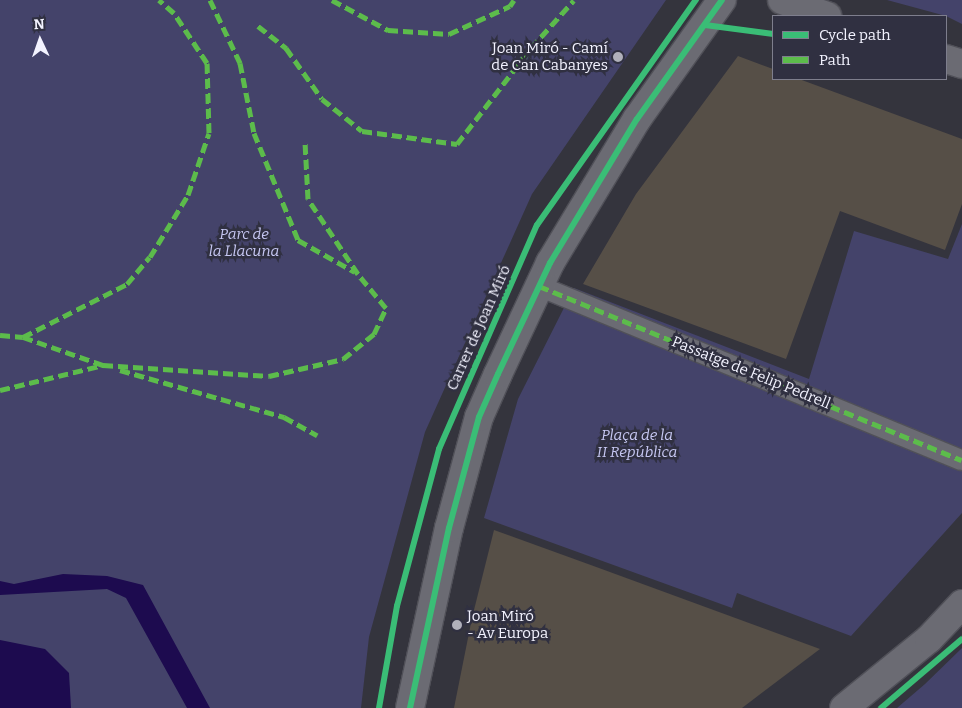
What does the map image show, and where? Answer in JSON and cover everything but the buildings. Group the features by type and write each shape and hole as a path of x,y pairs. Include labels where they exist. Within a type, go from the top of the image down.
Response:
{"street":[{"path":"410,708 448,528 479,417 550,263 638,119 722,0"},
{"path":"782,0 824,15"},
{"path":"947,59 962,64"},
{"name":"Passatge de Felip Pedrell","path":"539,286 962,460"},
{"path":"844,708 929,639 962,604"}],"green space":[{"name":"Parc de la Llacuna","path":"0,0 666,0 532,194 425,432 369,637 361,708 0,708"},
{"path":"887,0 962,0 962,24 947,15"},
{"name":"Plaça de la II República","path":"962,224 962,513 851,636 737,593 732,608 484,518 518,399 574,288 809,379 854,231 948,259"},
{"path":"962,648 962,708 897,708 925,684"}],"shaded area":[{"path":"63,574 107,576 143,585 210,708 187,708 126,598 107,589 0,595 0,581 14,584"},
{"path":"0,640 45,649 69,673 71,708 0,708"}],"marked path":[{"path":"23,337 127,284 150,257 188,195 209,133 207,63 174,13 159,0"},
{"path":"210,0 240,63 254,133 298,240 355,272"},
{"path":"332,0 388,30 449,34 510,6 514,0"},
{"path":"258,26 286,48 322,99 362,131 457,144 531,48 574,0"},
{"path":"0,335 23,337 103,365 269,376 343,359 374,334 386,308 358,274 308,199 305,142"},
{"path":"539,286 962,460"},
{"path":"0,390 103,365"},
{"path":"120,370 284,417 317,435"}],"cycle path":[{"name":"Carrer de Joan Miró","path":"379,708 397,606 439,449 537,225 696,0"},
{"path":"410,708 449,528 479,417 550,263 637,119 722,0"},
{"path":"705,25 772,34"},
{"path":"881,708 962,639"}],"place":[{"name":"Joan Miró - Camí de Can Cabanyes","path":"618,57"},
{"name":"Joan Miró - Av Europa","path":"457,625"}]}
